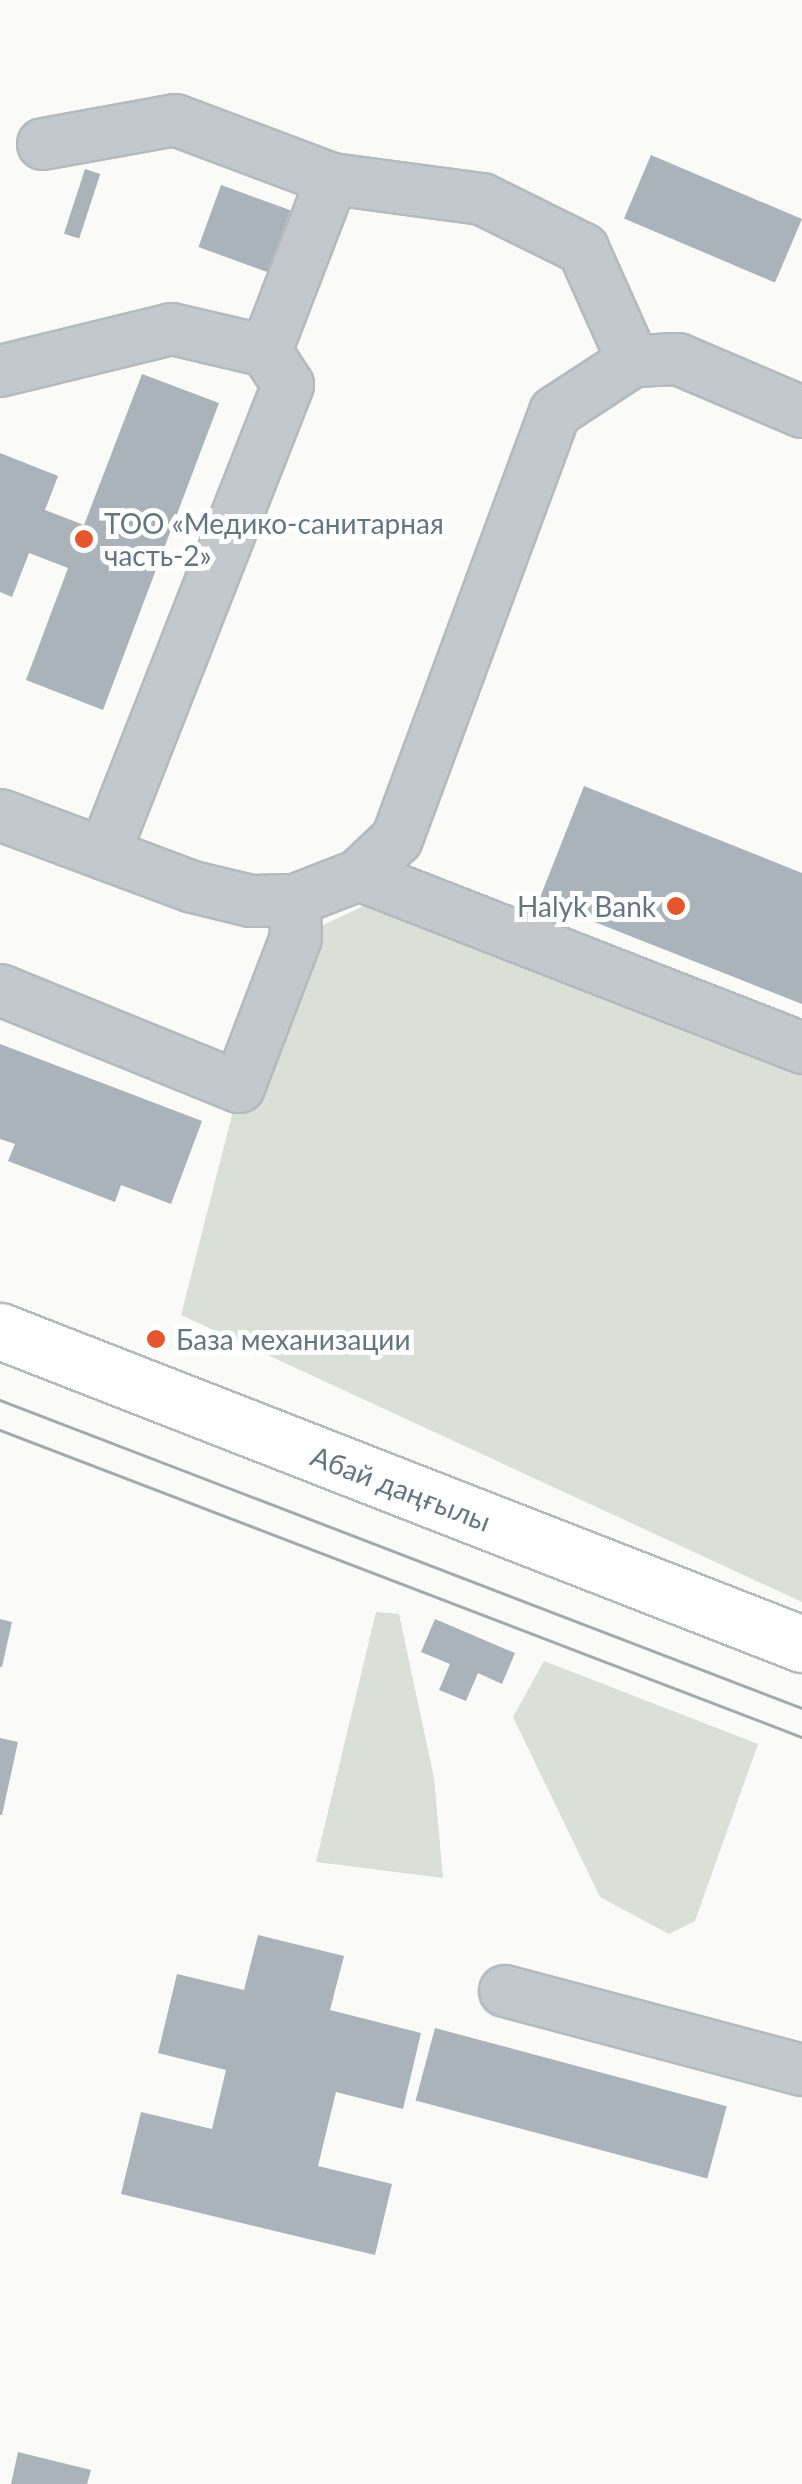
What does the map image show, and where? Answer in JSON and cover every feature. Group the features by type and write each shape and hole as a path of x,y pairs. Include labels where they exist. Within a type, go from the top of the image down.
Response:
{"main road":[{"name":"Абай даңғылы","path":"0,1332 802,1644"}],"lane":[{"path":"43,144 175,120 332,179 482,199 583,249 632,361"},
{"path":"266,351 332,179"},
{"path":"0,371 172,329 266,351 288,385 104,854"},
{"path":"0,815 104,854 251,901 295,900 358,875 397,840 555,412 632,361 678,359 802,412"},
{"path":"358,875 802,1048"},
{"path":"0,990 240,1086 296,938 295,900"},
{"path":"505,1992 802,2070"}],"shaded area":[{"path":"397,890 802,1048 802,1602 181,1315 234,1107 296,938"},
{"path":"376,1612 399,1614 434,1778 443,1878 316,1862"},
{"path":"544,1661 758,1744 695,1921 669,1934 600,1897 513,1717"}],"building":[{"path":"651,155 802,219 775,283 624,219"},
{"path":"85,169 100,174 79,239 64,234"},
{"path":"221,185 291,210 268,272 198,247"},
{"name":"ТОО «Медико-санитарная часть-2»","path":"142,374 219,403 103,710 26,680 68,568 29,553 12,597 0,592 0,453 58,476 45,510 84,525"},
{"path":"584,786 802,873 802,1004 539,900"},
{"path":"0,1044 202,1121 171,1204 121,1185 115,1202 8,1161 15,1144 0,1139"},
{"path":"0,1619 12,1622 2,1667 0,1667"},
{"path":"435,1619 515,1653 502,1684 478,1673 466,1701 439,1690 450,1664 421,1652"},
{"path":"0,1738 18,1742 2,1815 0,1815"},
{"path":"258,1935 344,1956 330,2010 421,2033 403,2109 336,2092 318,2166 392,2184 375,2255 121,2194 141,2112 212,2129 226,2070 158,2053 177,1974 244,1990"},
{"path":"435,2028 727,2106 707,2179 416,2100"},
{"path":"18,2452 91,2470 87,2484 11,2484"}],"tram line":[{"path":"0,1400 802,1708"},
{"path":"0,1430 802,1737"}],"place":[{"name":"ТОО «Медико-санитарная часть-2»","path":"84,539"},
{"name":"Halyk Bank","path":"676,906"},
{"name":"База механизации","path":"156,1339"}]}
